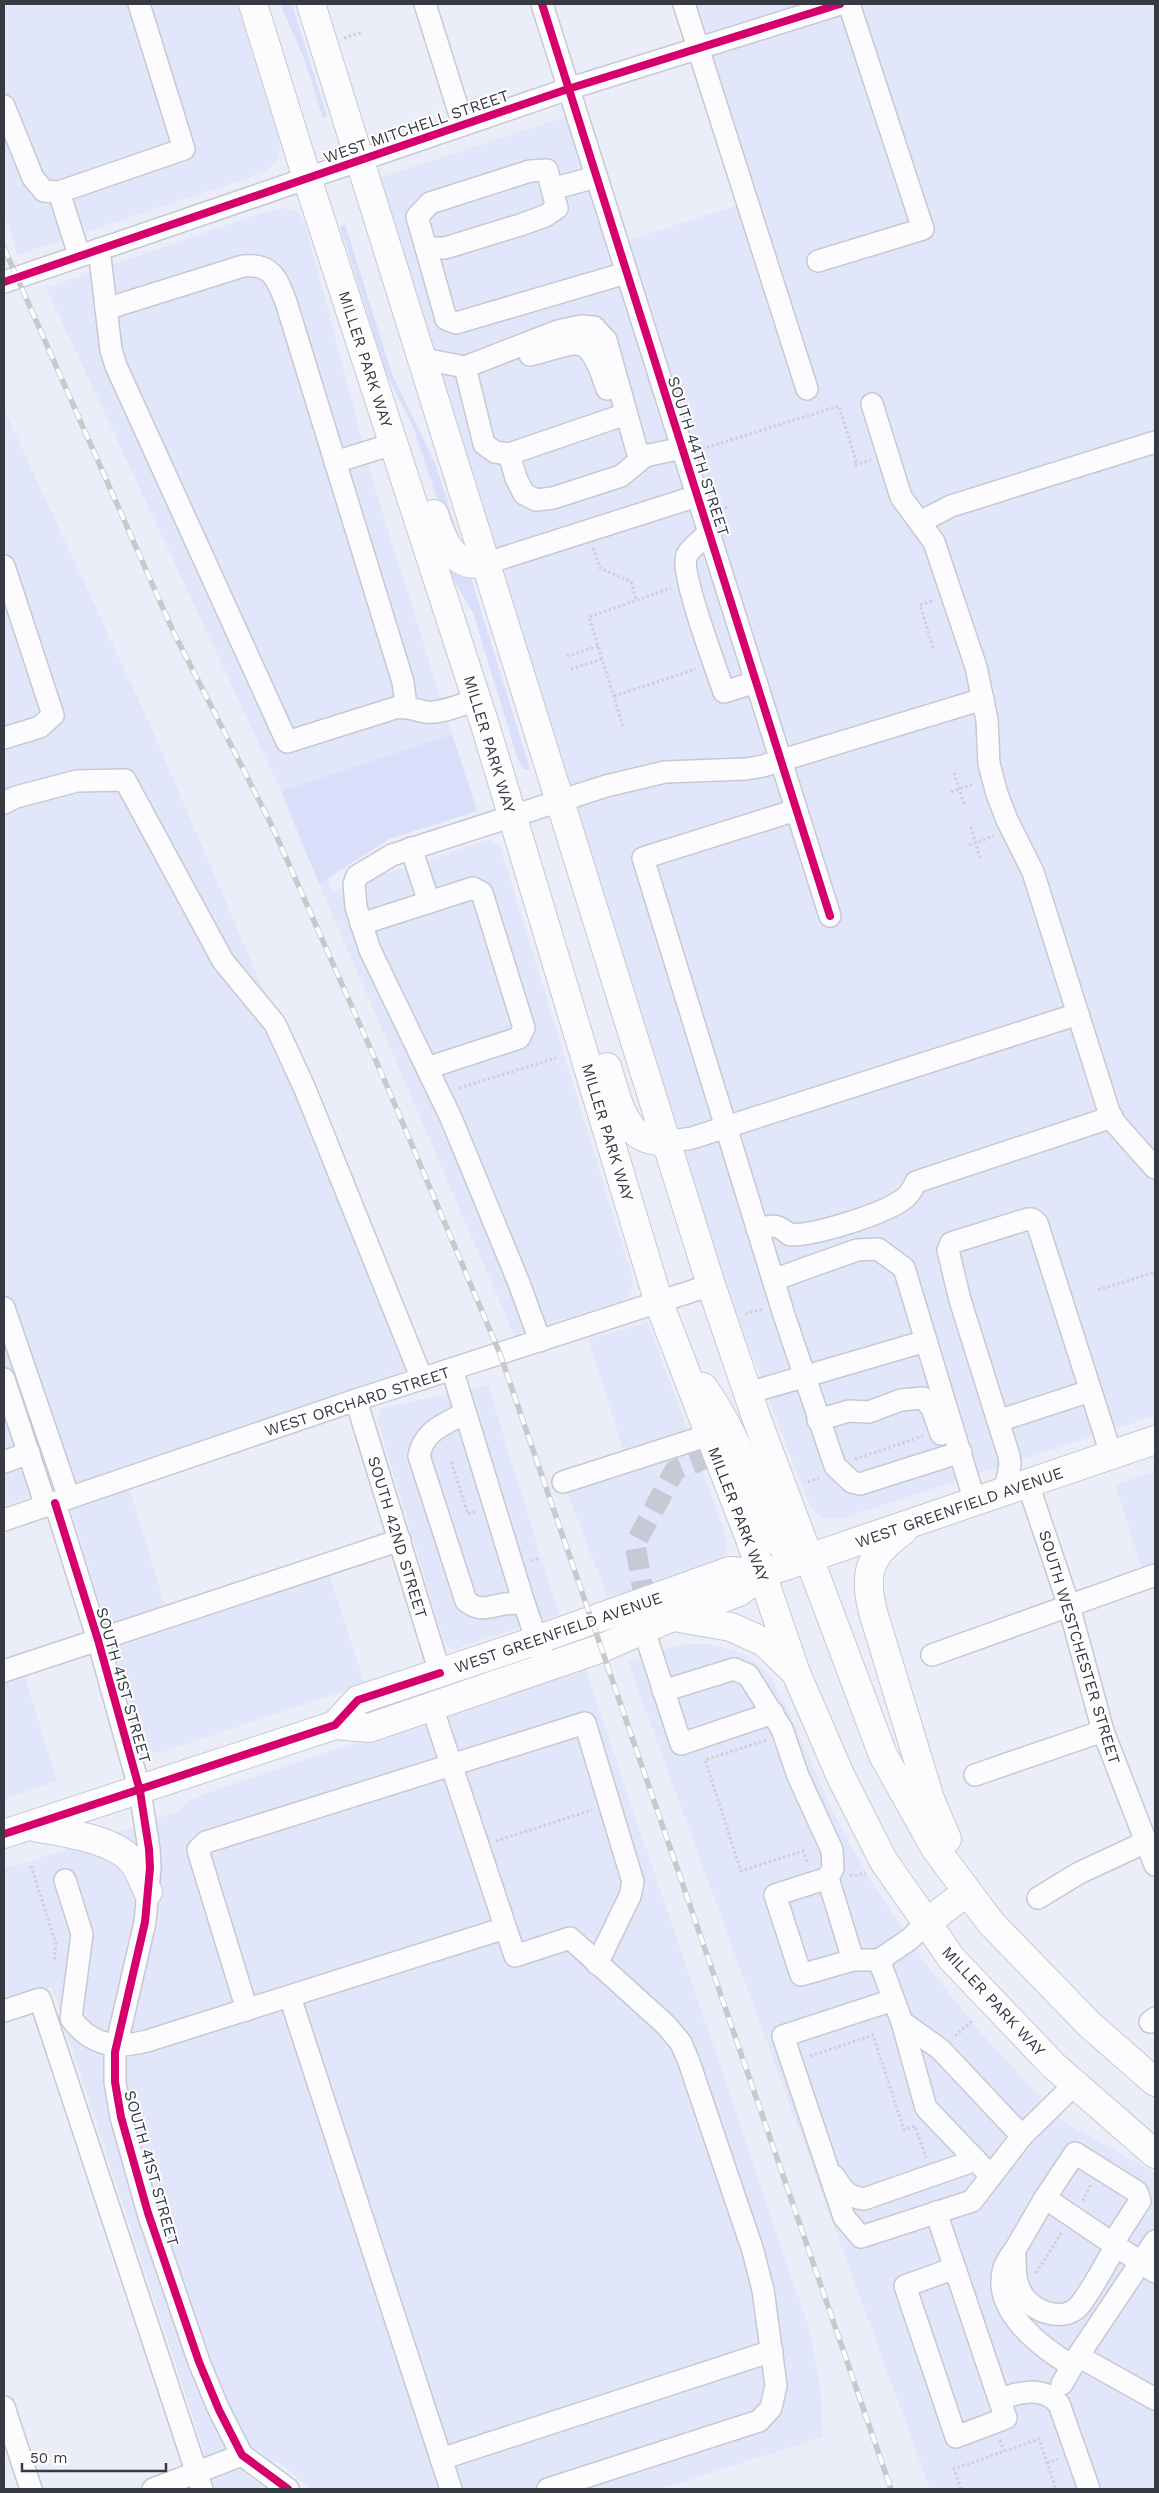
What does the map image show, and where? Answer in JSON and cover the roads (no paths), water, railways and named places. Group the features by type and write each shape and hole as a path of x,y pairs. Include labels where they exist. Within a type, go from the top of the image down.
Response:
{"main road":[{"name":"MILLER PARK WAY","path":"252,4 477,700 659,1303 762,1574 796,1673 841,1777 883,1860 952,1959 1074,2085 1155,2154"},
{"path":"311,4 424,359 711,1285 748,1393 883,1755 935,1848 991,1923 1090,2025 1155,2082"},
{"path":"366,360 411,440 442,541 452,553 470,564 487,563"},
{"path":"559,972 593,1035 630,1126 640,1135 651,1140 666,1142"},
{"path":"681,1358 723,1416 778,1540 785,1550 792,1554 809,1558"},
{"name":"WEST GREENFIELD AVENUE","path":"16,1830 140,1791 335,1725 369,1728 432,1707 546,1667 739,1592 762,1574 1155,1440"},
{"path":"916,1522 892,1539 877,1554 870,1566 868,1586 873,1612 930,1799 968,1892"},
{"name":"WEST GREENFIELD AVENUE","path":"335,1725 358,1700 537,1640 730,1571 762,1574"},
{"path":"672,1617 739,1630 764,1642 796,1673"},
{"path":"16,1830 108,1844 123,1852 134,1862 148,1892"},
{"path":"926,1923 968,1892"}],"street":[{"path":"4,106 32,178 44,191 59,192 184,149 139,4"},
{"path":"425,4 463,125"},
{"name":"SOUTH 44TH STREET","path":"542,4 626,272 692,449 697,496 830,916"},
{"path":"684,4 807,389"},
{"name":"WEST MITCHELL STREET","path":"4,282 568,89 840,4"},
{"path":"818,261 923,229 849,4"},
{"path":"426,248 446,248 544,216 557,208 547,170 530,171 430,203 417,217 446,319 456,324 626,272"},
{"path":"552,189 596,177"},
{"path":"59,192 89,252 106,309 111,350 116,366 287,742 406,706 426,712 436,712 477,700"},
{"path":"106,309 243,266 254,265 264,267 274,276 286,302 403,682 406,706"},
{"path":"424,359 465,367 558,331 580,326 594,328 606,340 622,416 637,450 645,456"},
{"path":"465,367 484,444 495,452 509,454 622,416"},
{"path":"872,404 901,497 934,542 976,667 983,698 989,764 997,794 1007,820 1033,872 1112,1117 1128,1139 1155,1168"},
{"path":"920,522 951,506 1155,442"},
{"path":"335,462 393,444"},
{"path":"509,454 516,478 524,494 536,500 553,498 621,476 645,456 692,449"},
{"path":"487,563 697,496"},
{"path":"708,533 686,556 685,571 714,663 724,692 756,682"},
{"path":"4,566 52,715 40,727 4,738"},
{"path":"540,1341 519,1283 440,1095 370,950 361,924 354,893 357,876 374,864 411,848 560,800 665,772 746,769 780,761 983,698"},
{"path":"4,803 16,797 77,781 125,780 223,960 275,1024 309,1098 422,1379"},
{"path":"796,810 643,858 773,1280 818,1420 837,1468 852,1482 860,1484 955,1454"},
{"path":"411,848 430,902"},
{"path":"361,924 473,888 482,893 524,1028 519,1038 427,1068"},
{"path":"666,1142 692,1138 1078,1014"},
{"path":"757,1229 772,1225 780,1227 790,1235 800,1235 855,1220 887,1209 905,1198 912,1192 916,1182 1112,1117"},
{"path":"1017,1488 1010,1459 960,1300 948,1246 1032,1219 1037,1223 1111,1454"},
{"path":"773,1280 857,1250 878,1249 904,1268 926,1340 955,1454 975,1502"},
{"name":"WEST ORCHARD STREET","path":"4,1520 356,1400 711,1285"},
{"path":"4,1308 57,1502"},
{"path":"748,1393 926,1340"},
{"path":"452,1369 524,1603 546,1667"},
{"path":"4,1379 29,1453 57,1502"},
{"path":"998,1422 1090,1391"},
{"path":"818,1420 849,1411 868,1412 901,1400 923,1398 932,1408 940,1431 955,1454"},
{"name":"SOUTH 42ND STREET","path":"356,1400 440,1673"},
{"path":"466,1413 436,1428 425,1438 419,1456 466,1601 475,1608 487,1609 500,1605 524,1603"},
{"path":"563,1482 710,1435"},
{"path":"4,1462 29,1453"},
{"name":"SOUTH WESTCHESTER STREET","path":"1017,1488 1069,1606 1103,1731 1155,1865"},
{"name":"SOUTH 41ST STREET","path":"57,1502 140,1791 149,1849 148,1892 144,1922 116,2047 114,2070 117,2101 144,2202 199,2362 230,2435 242,2455 288,2489"},
{"path":"4,1671 400,1540"},
{"path":"932,1656 1155,1575"},
{"path":"644,1630 681,1744 773,1713"},
{"path":"663,1691 734,1668 748,1675 782,1729 798,1776 832,1850 833,1868 830,1872 775,1895 800,1975 853,1960 879,1960 910,1939 926,1923"},
{"path":"432,1707 515,1956 570,1938 666,2025 681,2044 689,2062 753,2251 763,2290 776,2385 771,2408 759,2421 548,2489"},
{"path":"247,2010 198,1850 206,1842 585,1723 633,1882 630,1896 597,1964"},
{"path":"975,1775 1103,1731"},
{"path":"1038,1898 1078,1873 1146,1842"},
{"path":"830,1872 853,1960"},
{"path":"65,1880 82,1934 71,2018 78,2028 92,2040 116,2047 147,2041 505,1928"},
{"path":"879,1960 902,2022 926,2108 983,2168"},
{"path":"290,1997 451,2489"},
{"path":"4,2011 40,1999 199,2482"},
{"path":"893,2000 783,2036 844,2217 861,2237 972,2201 983,2168"},
{"path":"902,2022 940,2049 1022,2136"},
{"path":"826,2164 845,2193 853,2198 864,2198 932,2176 983,2168 1022,2136 1074,2085"},
{"path":"1015,2249 1015,2276 1022,2295 1032,2306 1053,2315 1067,2313 1078,2307 1140,2201 1137,2192 1075,2153 1045,2198 1015,2249 1004,2268 1003,2290 1009,2306 1023,2329 1048,2352 1075,2361 1155,2399"},
{"path":"1045,2198 1148,2268"},
{"path":"936,2212 1006,2418 956,2437 904,2286 955,2268"},
{"path":"1089,2489 1060,2394 1075,2361 1148,2268 1155,2241"},
{"path":"441,2459 772,2351"},
{"path":"999,2399 1027,2392 1044,2392 1053,2396 1060,2394"},
{"path":"4,2407 30,2489"},
{"path":"153,2489 199,2482 242,2455"}],"tunnel":[{"path":"645,1601 635,1544 675,1470 717,1454"}],"railway":[{"path":"4,248 173,631 272,826 387,1086 500,1354 891,2489"}]}
